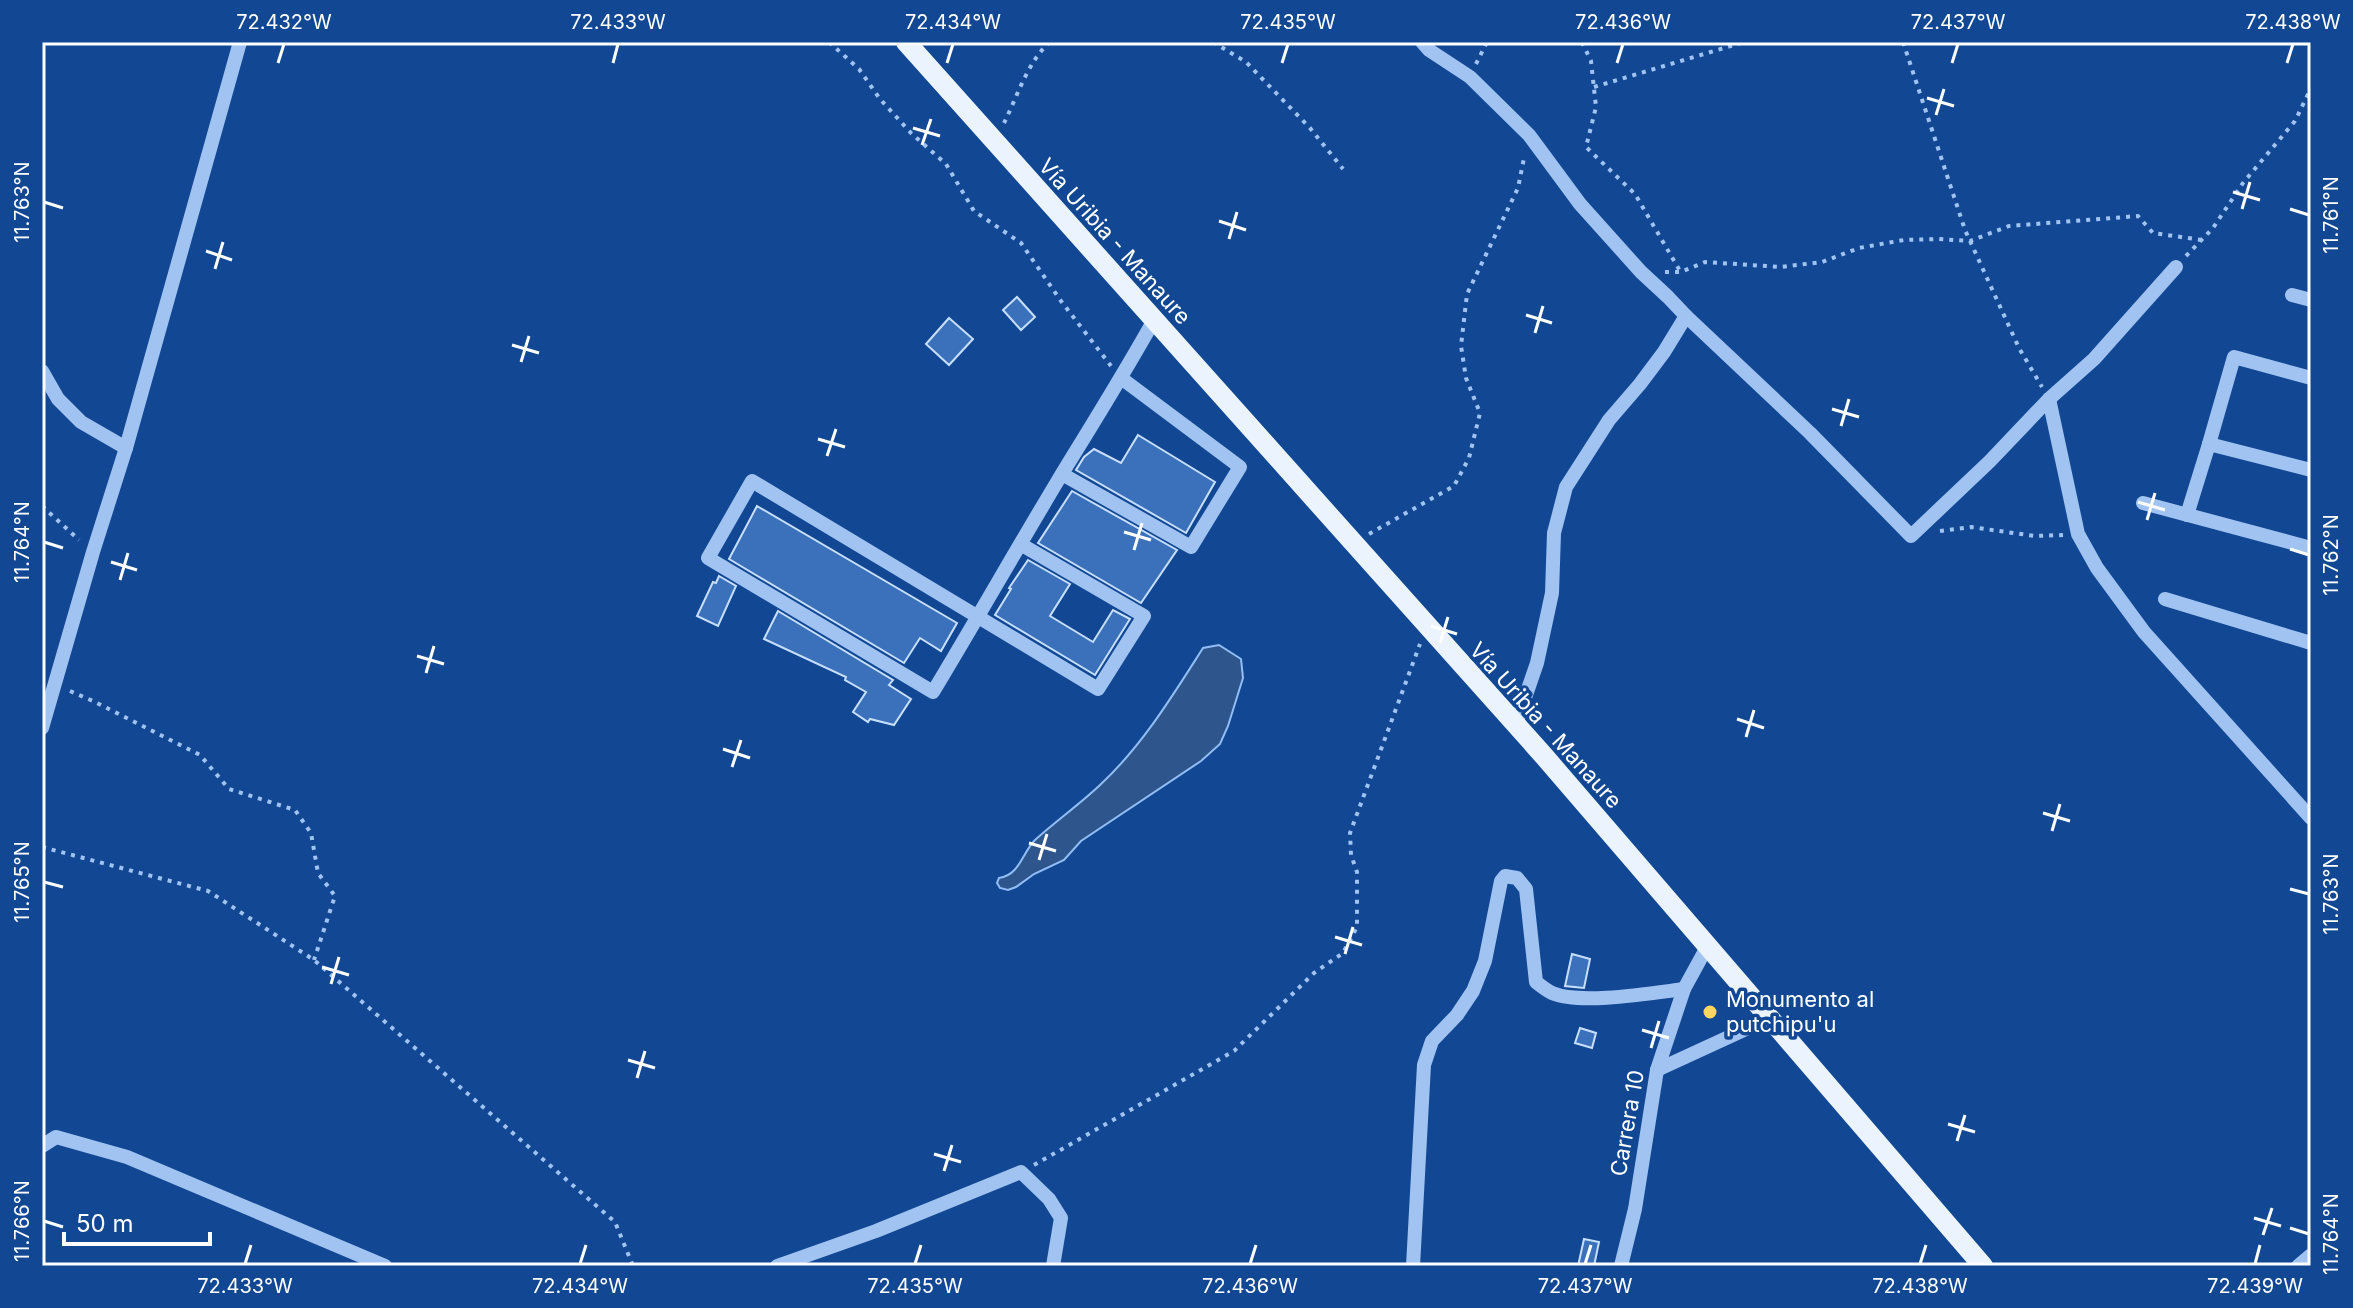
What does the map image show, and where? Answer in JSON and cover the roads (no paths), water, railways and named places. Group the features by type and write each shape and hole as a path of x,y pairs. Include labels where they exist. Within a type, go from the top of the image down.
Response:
{"main road":[{"name":"Vía Uribia - Manaure","path":"906,42 1544,756 1983,1266"}],"street":[{"path":"42,728 126,448 240,42"},
{"path":"1422,42 1470,77 1529,135 1580,204 1641,272 1810,433 1911,536 1990,461 2049,399 2094,359 2176,267"},
{"path":"2292,295 2311,300"},
{"path":"1515,727 1537,663 1552,593 1554,533 1566,487 1609,420 1648,374 1686,316"},
{"path":"1022,545 1144,616 1098,689 979,616 752,481 708,558 933,692 979,616 1022,545 1154,320"},
{"path":"2187,515 2234,357 2311,378"},
{"path":"42,371 58,399 81,422 126,448"},
{"path":"1062,474 1191,547 1240,467 1121,378"},
{"path":"2049,399 2078,534 2097,568 2144,632 2311,818"},
{"path":"2209,444 2311,470"},
{"path":"2143,503 2311,548"},
{"path":"2165,599 2311,643"},
{"path":"1413,1266 1424,1065 1432,1041 1457,1015 1473,991 1485,961 1501,881 1505,876 1517,878 1526,889 1536,982 1549,992 1562,996 1610,997 1684,989"},
{"name":"Carrera 10","path":"1621,1266 1635,1209 1657,1070 1684,989 1707,947"},
{"path":"1657,1070 1768,1019"},
{"path":"42,1146 56,1137 127,1157 385,1266"},
{"path":"777,1266 802,1262 1021,1172 1049,1199 1061,1218 1053,1266"},
{"path":"2298,1266 2311,1255"}],"water":[{"path":"1219,645 1241,659 1243,678 1220,744 1201,761 1081,841 1064,860 1034,874 1016,887 1008,890 1000,888 997,883 999,878 1012,873 1035,840 1092,792 1130,754 1203,648"}],"place":[{"name":"Monumento al putchipu'u","path":"1710,1012"}]}
